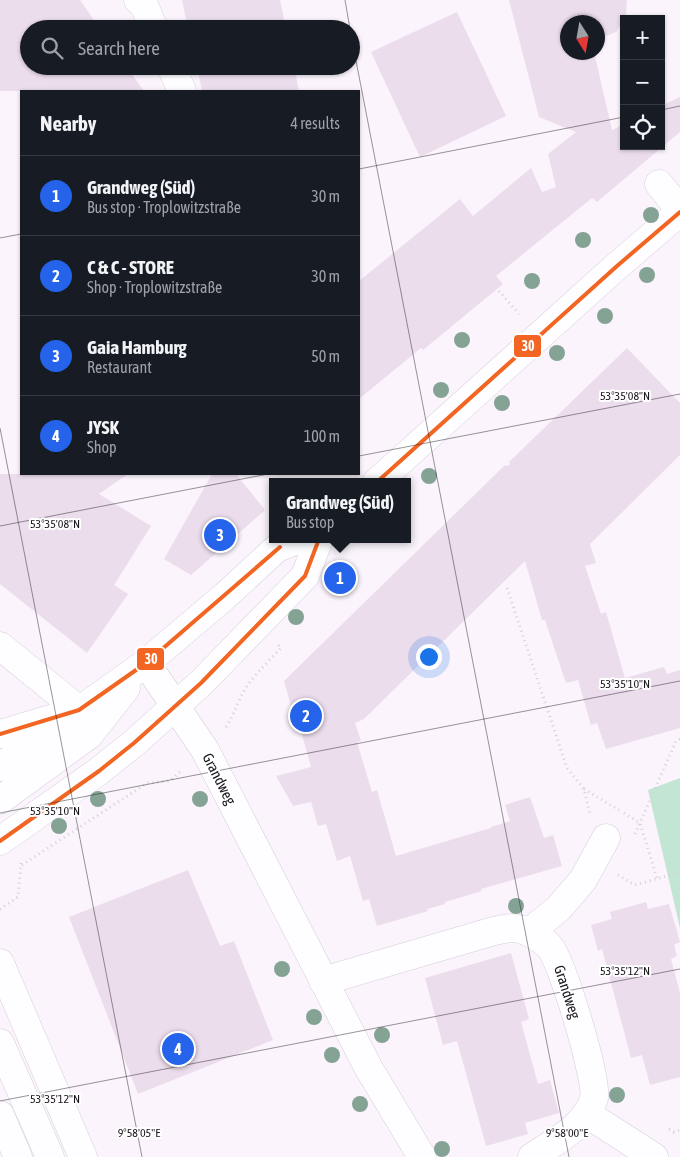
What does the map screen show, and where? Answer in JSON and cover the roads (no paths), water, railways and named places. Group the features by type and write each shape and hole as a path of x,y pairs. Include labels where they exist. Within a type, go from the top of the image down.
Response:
{"street":[{"path":"138,0 144,5 150,20"},
{"path":"175,75 182,90"},
{"path":"381,478 680,211 659,184"},
{"path":"0,767 146,663 225,596 277,548 290,543"},
{"path":"0,841 99,771 201,683 305,576 317,543"},
{"path":"0,646 79,710"},
{"path":"0,800 89,736 146,663"},
{"name":"Grandweg","path":"146,663 205,750 368,1067 422,1157"},
{"path":"0,734 79,710"},
{"path":"529,932 558,909 583,880 606,838"},
{"name":"Grandweg","path":"324,981 494,930 513,928 529,932 550,946 562,970 593,1078 594,1097 587,1114"},
{"path":"0,963 83,1157"},
{"path":"0,1043 50,1157"},
{"path":"0,1114 18,1157"},
{"path":"532,1157 566,1134 587,1114 654,1157"}],"place":[{"name":"Gaia Hamburg","path":"220,535"},
{"name":"Grandweg (Süd)","path":"340,578"},
{"name":"C & C - STORE","path":"306,716"},
{"name":"JYSK","path":"178,1049"}]}
